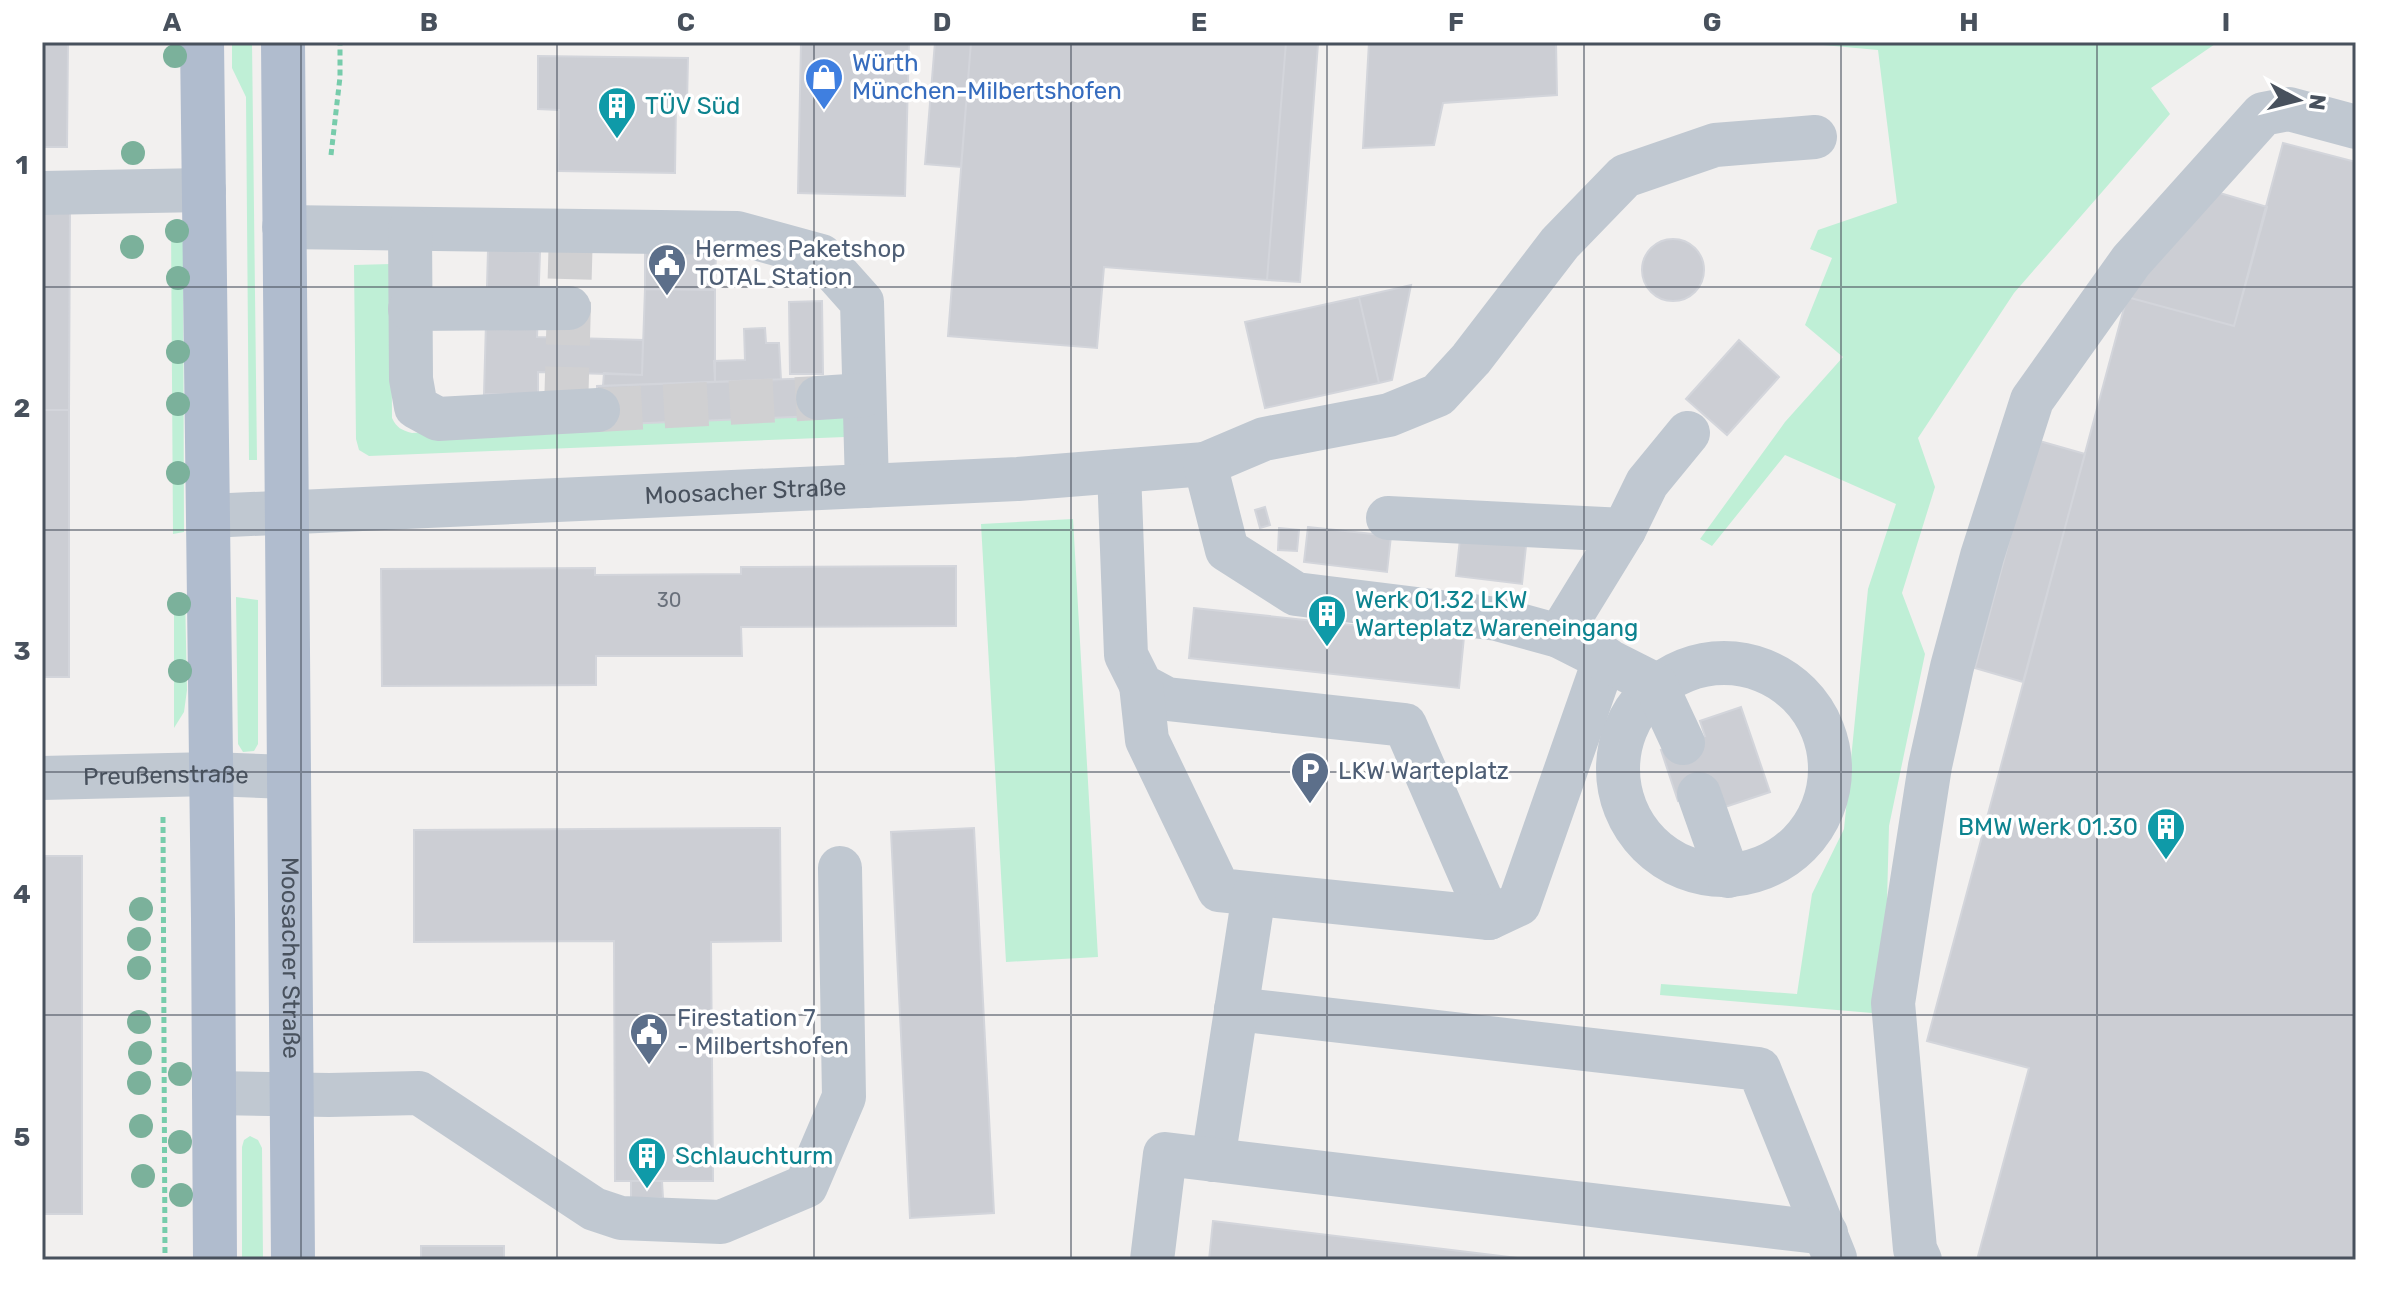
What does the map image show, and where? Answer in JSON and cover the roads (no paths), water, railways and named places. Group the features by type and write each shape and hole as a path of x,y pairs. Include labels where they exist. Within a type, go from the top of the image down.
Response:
{"main road":[{"path":"202,42 215,1260"},
{"name":"Moosacher Straße","path":"283,42 293,1260"}],"street":[{"path":"1920,1260 1915,1249 1893,1003 1930,766 1952,667 1982,556 2032,400 2131,261 2263,114 2289,109 2356,127"},
{"name":"Moosacher Straße","path":"208,516 867,486 1205,464 1264,439 1389,415 1438,395 1471,359 1560,243 1625,176 1715,145 1815,137"},
{"path":"42,193 204,190"},
{"path":"284,227 737,233 821,256 862,302 867,486"},
{"path":"410,229 411,379 416,407 438,419 582,411"},
{"path":"410,309 569,308"},
{"path":"818,398 864,395"},
{"path":"1559,636 1624,530 1647,483 1688,433"},
{"path":"1205,464 1227,550 1296,594 1497,619 1559,636 1656,685 1683,743"},
{"path":"1119,471 1126,655 1141,685 1147,740 1219,890 1489,918 1519,904 1605,658"},
{"path":"1388,518 1624,530"},
{"path":"1724,661 1761,668 1792,686 1816,715 1829,749 1830,786 1818,820 1795,849 1764,869 1728,876 1695,873 1664,859 1640,836 1623,807 1616,774 1620,741 1634,710 1656,685 1689,667 1724,661"},
{"path":"1141,685 1167,699 1405,725 1489,918"},
{"name":"Preußenstraße","path":"42,778 211,774 289,777"},
{"path":"1699,794 1728,876"},
{"path":"214,1093 419,1093 594,1209 621,1218 721,1222 806,1186 844,1097 840,868"},
{"path":"1213,1160 1254,894"},
{"path":"1236,1009 1759,1069 1831,1247"},
{"path":"1152,1260 1165,1154 1831,1247"}],"tunnel":[{"path":"566,411 571,230"},
{"path":"598,410 818,398"}],"place":[{"name":"Würth München-Milbertshofen","path":"824,111"},
{"name":"TÜV Süd","path":"617,140"},
{"name":"Hermes Paketshop TOTAL Station","path":"667,297"},
{"name":"Werk 01.32 LKW Warteplatz Wareneingang","path":"1327,648"},
{"name":"LKW Warteplatz","path":"1310,805"},
{"name":"BMW Werk 01.30","path":"2166,861"},
{"name":"Firestation 7 - Milbertshofen","path":"649,1066"},
{"name":"Schlauchturm","path":"647,1190"}]}
